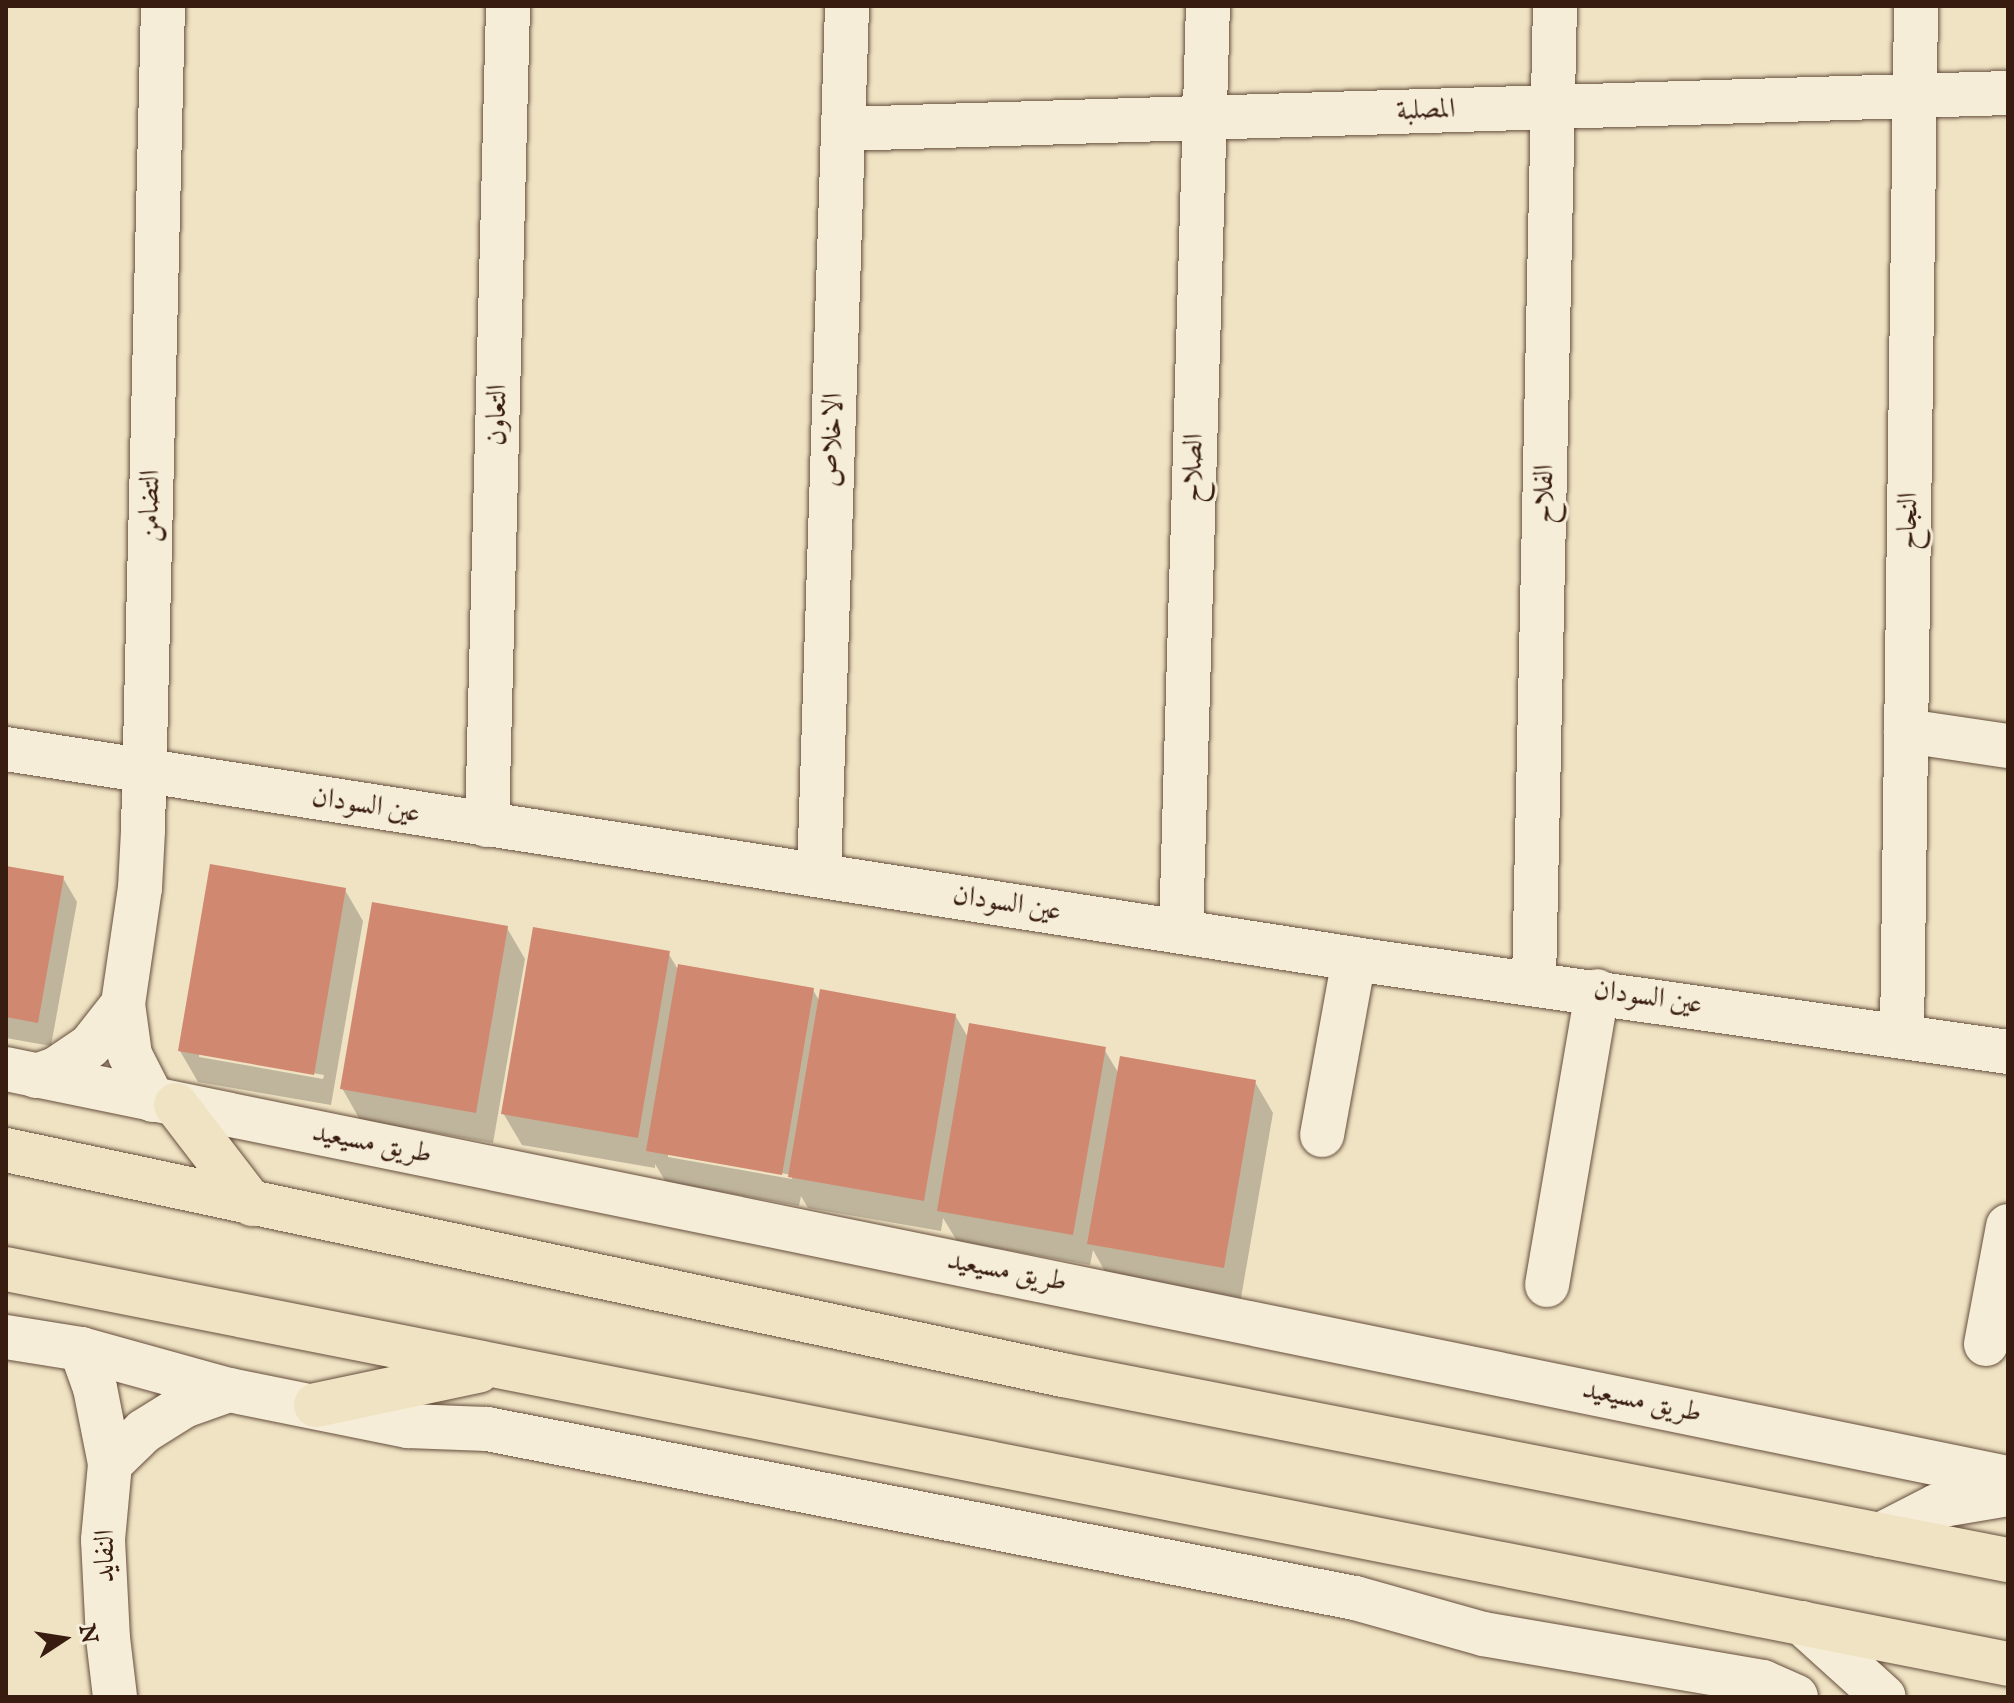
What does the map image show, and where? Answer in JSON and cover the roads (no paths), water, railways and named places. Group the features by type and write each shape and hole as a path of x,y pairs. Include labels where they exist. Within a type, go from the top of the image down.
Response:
{"highway":[{"path":"164,1103 252,1204"},
{"path":"6,1150 1063,1375 2008,1560"},
{"path":"6,1269 2008,1664"},
{"path":"316,1405 395,1386 508,1367"}],"street":[{"name":"التضامن","path":"163,6 140,888 123,1004 130,1055 164,1103"},
{"name":"التعاون","path":"487,825 508,6"},
{"name":"الاخلاص","path":"819,875 847,6"},
{"name":"الصلاح","path":"1181,930 1208,6"},
{"name":"الفلاح","path":"1534,982 1555,6"},
{"name":"النجاح","path":"1902,1035 1916,6"},
{"name":"المصلبة","path":"843,129 2008,93"},
{"path":"1906,731 2008,746"},
{"name":"عين السودان","path":"6,749 1354,959 1534,982 2008,1052"},
{"path":"1322,1135 1354,959"},
{"path":"1547,1285 1597,991"},
{"name":"التضامن","path":"21,1072 56,1069 90,1046 123,1004"},
{"name":"طريق مسيعيد","path":"21,1072 1253,1321 2008,1478"},
{"path":"1986,1344 2008,1226"},
{"path":"6,1337 81,1349 229,1390 316,1405 408,1426 487,1429 1002,1527 1355,1598 1483,1634 1763,1682 1796,1697"},
{"name":"النفايد","path":"81,1349 95,1388 110,1464 103,1540 108,1638 115,1697"},
{"path":"110,1464 144,1431 184,1406 229,1390"},
{"path":"1880,1535 1937,1506 2008,1494"},
{"path":"1802,1623 1884,1697"}]}
